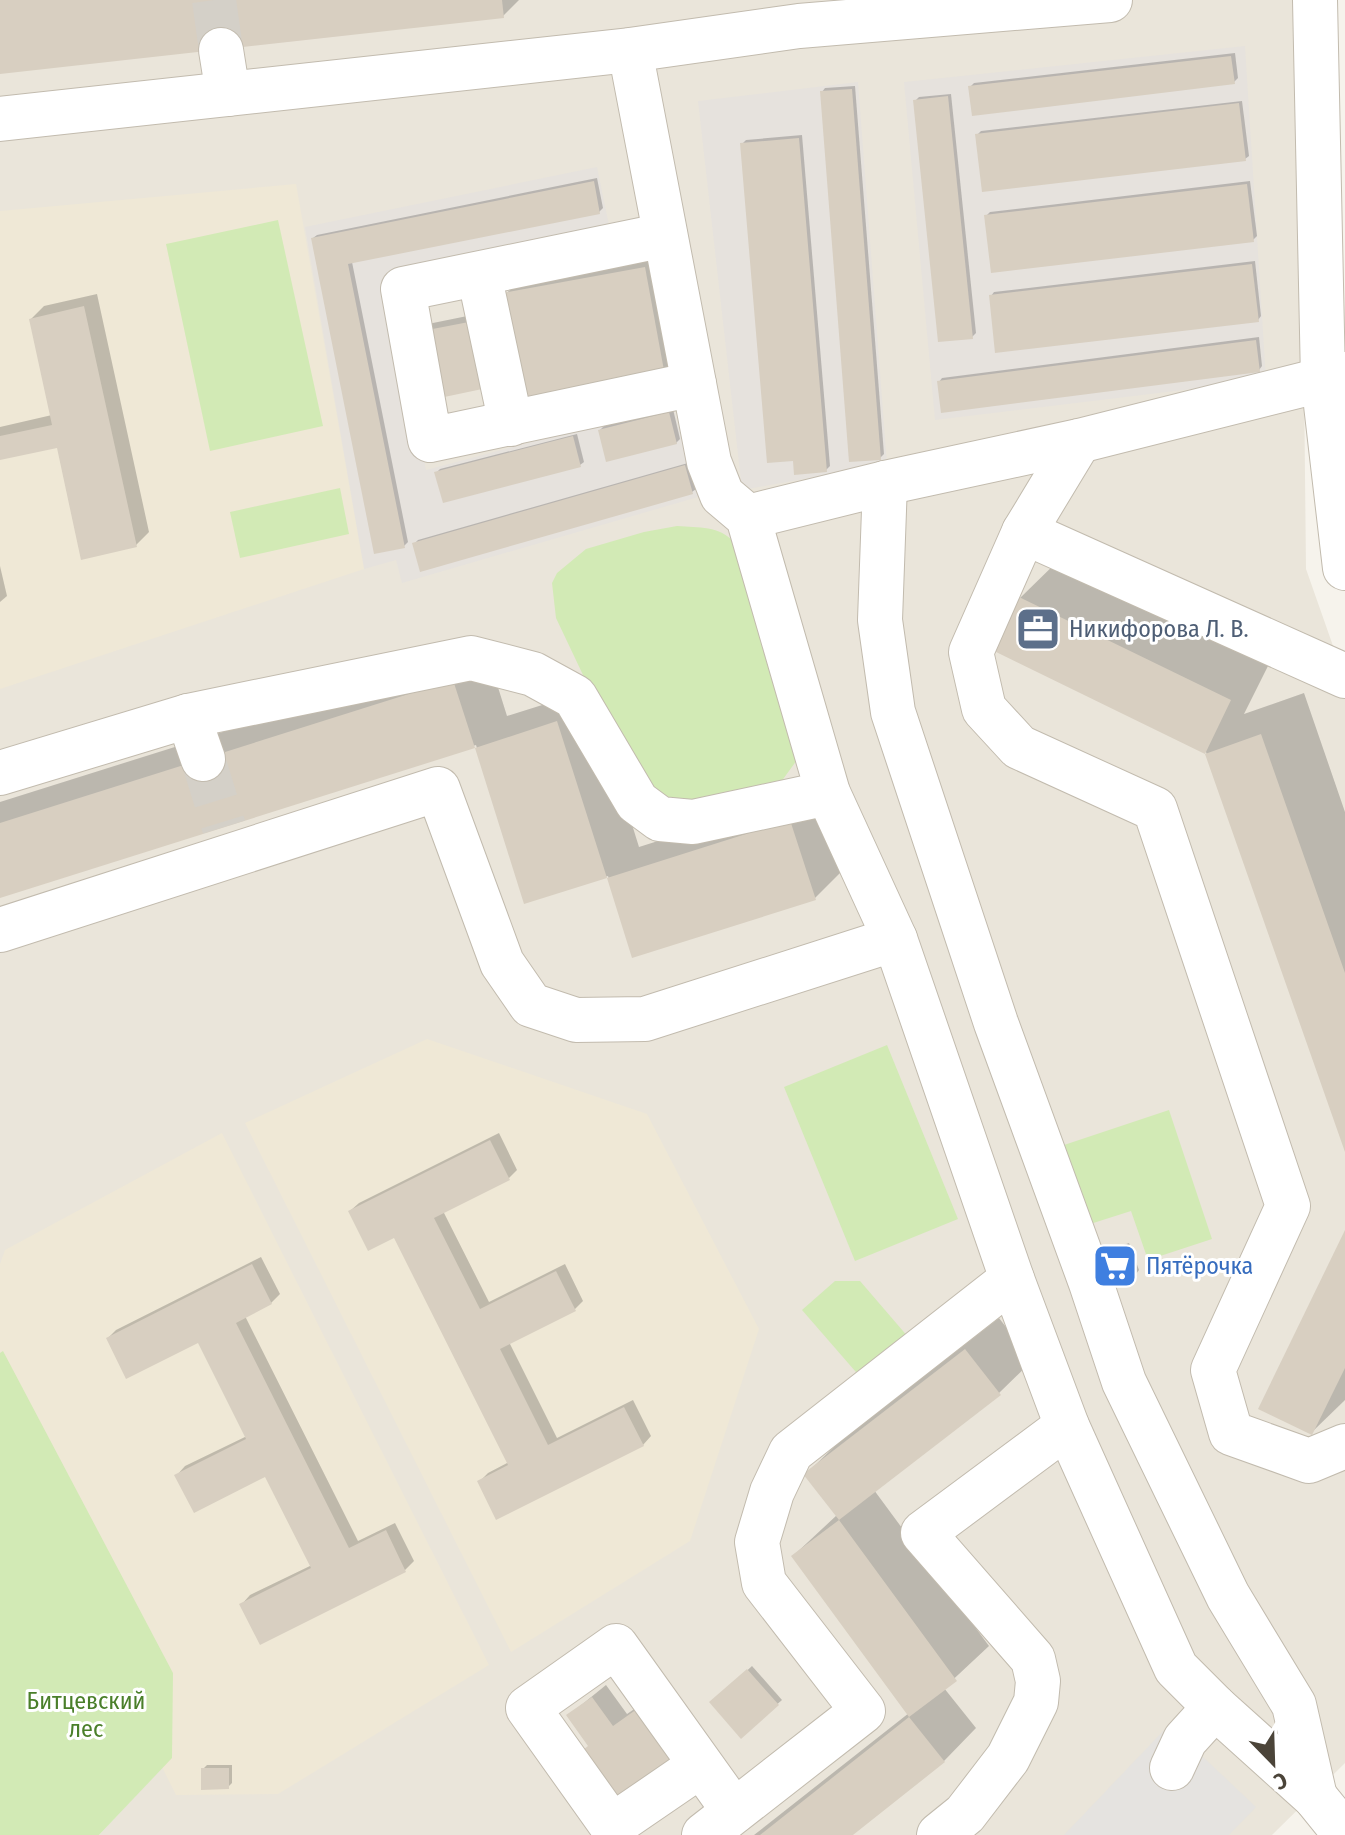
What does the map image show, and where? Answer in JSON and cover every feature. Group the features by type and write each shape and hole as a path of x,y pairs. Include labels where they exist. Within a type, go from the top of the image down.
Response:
{"lane":[{"path":"0,119 630,50 798,13 1110,0"},
{"path":"1315,0 1345,568"},
{"path":"221,50 228,94"},
{"path":"630,50 709,462 722,495 748,517 828,793 895,939 1012,1279 1067,1426 1176,1668 1315,1797 1345,1834"},
{"path":"665,235 403,289 430,440 694,384"},
{"path":"479,274 511,424"},
{"path":"748,517 885,483 1079,441 1334,376"},
{"path":"1079,441 1024,532 971,652 984,709 1019,747 1155,809 1288,1206 1213,1370 1231,1433 1309,1461 1345,1446"},
{"path":"885,483 880,620 893,712 996,1023 1124,1382 1228,1596 1294,1705 1315,1797"},
{"path":"1024,532 1345,676"},
{"path":"0,773 188,716 471,658 533,674 575,697 637,802 660,819 693,822 828,793"},
{"path":"188,716 203,759"},
{"path":"0,930 228,841 438,789 502,963 531,1005 576,1020 645,1019 895,939"},
{"path":"701,1765 634,1826 612,1826 528,1708 616,1646 701,1765 719,1823 863,1711 764,1583 757,1542 772,1492 791,1452 1012,1279"},
{"path":"939,1835 965,1814 1008,1758 1036,1702 1038,1681 1033,1659 923,1533 1067,1426"},
{"path":"1172,1768 1185,1740 1215,1707"}],"shaded area":[{"path":"0,0 1300,0 1306,569 1345,680 1345,1763 1272,1835 99,1835 171,1758 0,1353"},
{"path":"1245,46 1266,380 935,420 904,82"},
{"path":"858,82 887,464 742,490 698,101"},
{"path":"597,167 610,230 386,279 426,470 672,405 698,497 402,583 396,560 364,569 305,227"},
{"path":"296,184 364,569 0,689 0,211"},
{"path":"427,1039 647,1114 759,1329 690,1541 511,1652 245,1123"},
{"path":"222,1133 489,1665 278,1794 176,1795 0,1445 0,1264 5,1250"},
{"path":"1169,1725 1256,1807 1229,1835 1064,1835"}],"green space":[{"path":"278,220 323,426 210,451 166,244"},
{"path":"340,488 349,534 240,558 230,512"},
{"path":"677,526 715,530 735,543 797,760 781,782 748,796 672,801 640,782 611,734 556,618 552,583 557,573 586,549"},
{"path":"887,1045 958,1219 855,1261 784,1087"},
{"path":"1169,1110 1212,1239 1148,1260 1131,1211 1087,1225 1061,1146"},
{"path":"835,1281 860,1281 909,1338 862,1379 802,1310"},
{"name":"Битцевский лес","path":"3,1351 173,1673 172,1758 99,1835 0,1835 0,1353"}],"building":[{"path":"0,0 502,0 504,18 0,74"},
{"path":"1231,56 1235,84 972,116 968,86"},
{"path":"852,89 881,460 849,462 820,91"},
{"path":"948,96 973,339 938,342 913,100"},
{"path":"1239,103 1246,161 982,192 975,134"},
{"path":"799,138 827,472 794,475 793,461 767,463 740,143"},
{"path":"594,181 600,214 348,264 405,548 374,554 311,238"},
{"path":"1247,184 1254,242 991,273 984,215"},
{"path":"1252,264 1259,322 995,353 989,295"},
{"path":"645,267 665,376 523,402 503,293"},
{"path":"84,306 137,547 81,560 57,448 0,460 0,436 52,425 29,319"},
{"path":"474,321 487,388 430,400 417,332"},
{"path":"1256,340 1260,372 941,413 937,381"},
{"path":"669,412 677,444 606,462 598,430"},
{"path":"573,436 581,467 443,503 434,472"},
{"path":"685,465 693,494 420,572 412,543"},
{"path":"1019,597 1231,700 1205,754 992,650"},
{"path":"453,680 475,748 0,898 0,823"},
{"path":"557,721 607,878 524,904 475,748"},
{"path":"1261,734 1345,973 1345,1152 1205,754"},
{"path":"790,820 816,900 632,958 607,878"},
{"path":"490,1140 510,1180 434,1218 480,1309 556,1271 576,1311 500,1349 548,1445 624,1407 644,1446 496,1520 477,1481 508,1465 394,1238 368,1251 348,1211"},
{"path":"1345,1230 1345,1368 1312,1435 1258,1409"},
{"name":"Пятёрочка","path":"1125,1245 1137,1276 1106,1288 1094,1256"},
{"path":"252,1264 272,1304 236,1323 349,1548 386,1530 406,1572 260,1645 239,1604 311,1568 265,1477 194,1513 174,1475 246,1439 198,1343 126,1379 106,1338"},
{"path":"965,1349 1001,1395 839,1520 803,1474"},
{"path":"839,1520 957,1681 909,1717 791,1556"},
{"path":"747,1669 779,1705 741,1739 709,1702"},
{"path":"592,1697 613,1726 644,1704 681,1756 613,1803 578,1754 588,1746 566,1715"},
{"path":"909,1717 945,1762 853,1835 760,1835"},
{"path":"201,1768 229,1768 229,1789 201,1790"}],"tunnel":[{"path":"214,0 221,50"},
{"path":"203,759 224,827"}],"place":[{"name":"Никифорова Л. В.","path":"1038,629"},
{"name":"Пятёрочка","path":"1115,1266"}]}
